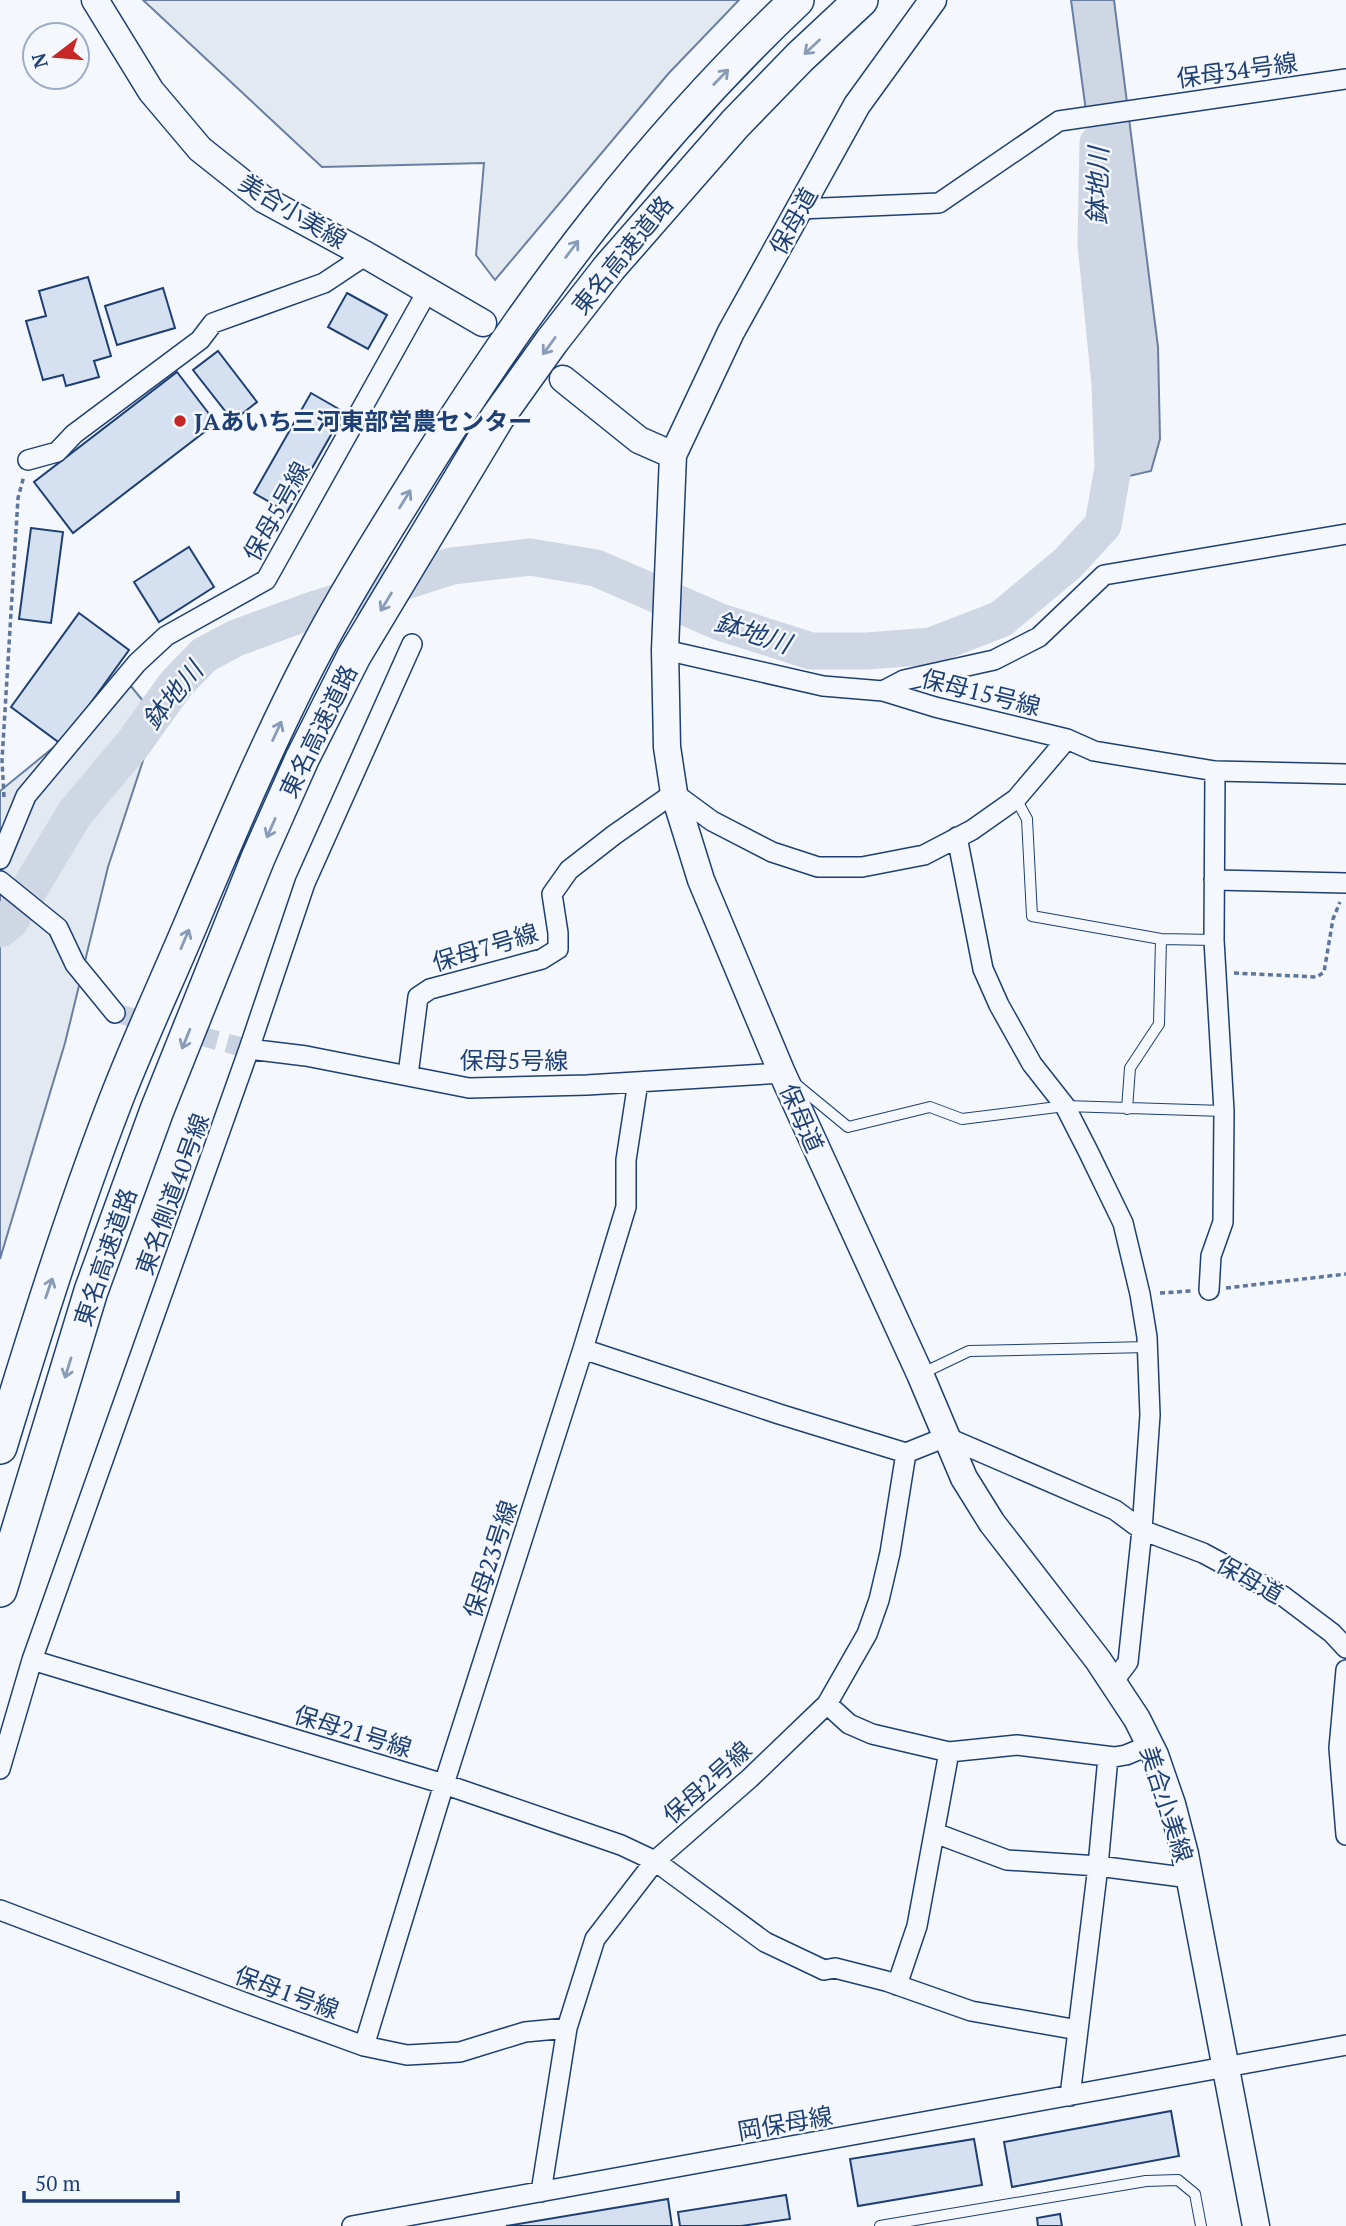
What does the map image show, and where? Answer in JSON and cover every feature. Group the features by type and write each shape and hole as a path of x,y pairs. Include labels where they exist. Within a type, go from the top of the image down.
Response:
{"highway":[{"name":"東名高速道路","path":"0,1447 48,1290 115,1104 237,815 308,666 369,557 468,398 522,318 575,246 677,124 797,0"},
{"name":"東名高速道路","path":"0,1590 92,1291 157,1110 258,858 302,759 354,656 497,418 552,341 679,185 800,57 861,0"}],"street":[{"name":"美合小美線","path":"95,0 151,91 200,149 263,199 483,323"},
{"name":"保母道","path":"933,0 857,105 732,332 673,455 666,639 667,747 674,793 701,880 782,1073 920,1374 946,1437 1115,1510 1142,1530 1203,1553 1283,1596 1332,1633 1346,1648"},
{"name":"保母34号線","path":"800,209 939,203 1059,121 1346,79"},
{"path":"28,460 57,452 74,434 200,340 213,323 324,283 366,255"},
{"name":"保母5号線","path":"0,859 26,796 137,663 166,636 266,580 428,290"},
{"path":"563,379 639,440 673,455"},
{"path":"883,691 904,680 994,660 1039,637 1104,575 1346,534"},
{"name":"保母15号線","path":"666,639 823,686 883,691 935,707 1067,739 1094,751 1216,771 1346,774"},
{"name":"東名側道40号線","path":"0,1769 32,1660 249,1049 305,883 411,644"},
{"path":"674,793 712,821 772,852 818,867 862,867 924,855 972,830 1016,799 1067,739"},
{"path":"1209,1290 1211,1256 1223,1223 1224,1111 1214,940 1216,771"},
{"name":"保母7号線","path":"408,1075 418,997 430,989 542,959 558,949 551,894 569,870 674,793"},
{"path":"957,837 983,969 999,1005 1032,1064 1065,1106 1123,1223 1140,1294 1148,1346 1150,1415 1142,1530 1128,1662 1112,1682"},
{"path":"1214,880 1344,890"},
{"path":"0,881 58,928 75,964 115,1013"},
{"name":"保母5号線","path":"249,1049 306,1056 469,1088 782,1073"},
{"name":"保母23号線","path":"364,2046 625,1207 626,1160 638,1082"},
{"path":"583,1349 906,1453 946,1437"},
{"name":"美合小美線","path":"946,1437 964,1478 992,1523 1098,1660 1137,1719 1150,1745 1172,1804 1190,1878 1256,2226"},
{"name":"保母2号線","path":"541,2192 567,2028 595,1939 655,1861 750,1778 827,1703 867,1634 879,1600 890,1553 906,1453"},
{"name":"保母21号線","path":"32,1660 444,1784 621,1845 655,1861 765,1942 824,1969 835,1968 897,1985 971,2011 1078,2030"},
{"path":"1346,1670 1339,1748 1346,1835"},
{"path":"827,1703 849,1724 872,1734 949,1752 1017,1745 1108,1757 1126,1755 1150,1745"},
{"path":"897,1985 917,1926 949,1752"},
{"path":"1070,2096 1098,1867 1108,1757"},
{"path":"935,1833 1007,1860 1190,1878"},
{"name":"保母1号線","path":"0,1910 364,2046 407,2055 460,2052 525,2032 567,2028"},
{"name":"岡保母線","path":"352,2226 1346,2045"}],"lane":[{"path":"1016,799 1027,819 1032,916 1161,939 1214,940"},
{"path":"1127,1109 1130,1068 1159,1024 1161,939"},
{"path":"782,1073 848,1127 930,1107 962,1119 1065,1106 1224,1111"},
{"path":"920,1374 969,1351 1148,1346"},
{"path":"880,2226 1146,2180 1178,2180 1195,2194 1202,2226"}],"path":[{"path":"9,833 5,817 2,760 18,498 28,460"},
{"path":"1215,972 1317,978 1324,972 1333,919 1344,890"},
{"path":"1140,1294 1209,1290 1346,1274"}],"shaded area":[{"path":"143,0 739,0 668,74 495,280 476,255 484,163 322,167"},
{"path":"130,685 157,718 108,867 65,1043 0,1259 0,791"}],"water":[{"path":"1071,0 1114,0 1158,347 1160,439 1151,471 1103,482 1117,341"}],"building":[{"path":"88,277 111,356 94,361 99,377 66,386 63,375 43,380 26,321 46,316 39,291"},
{"path":"163,288 175,328 117,345 105,306"},
{"path":"347,293 387,315 368,349 328,327"},
{"path":"218,351 257,402 233,421 193,370"},
{"path":"177,372 216,423 73,533 34,482"},
{"path":"311,393 344,412 287,512 254,493"},
{"path":"31,528 63,532 51,623 19,619"},
{"path":"189,547 214,587 159,622 134,582"},
{"path":"79,613 129,650 61,744 11,707"},
{"path":"1171,2111 1179,2156 1012,2187 1004,2142"},
{"path":"974,2139 982,2185 858,2206 850,2159"},
{"path":"786,2195 790,2219 741,2226 680,2226 678,2212"},
{"path":"668,2199 672,2226 506,2226"},
{"path":"1060,2214 1062,2226 1038,2226 1037,2218"}],"waterway":[{"name":"鉢地川","path":"0,929 10,921 75,813 133,744 176,684 204,655 236,638 307,612 452,566 530,557 596,568 720,622 811,651 867,651 931,646 1001,619 1067,564 1103,525 1113,468 1110,384 1096,244 1098,143"}],"tunnel":[{"path":"115,1013 249,1049"}],"place":[{"name":"JAあいち三河東部営農センター","path":"180,421"}]}
